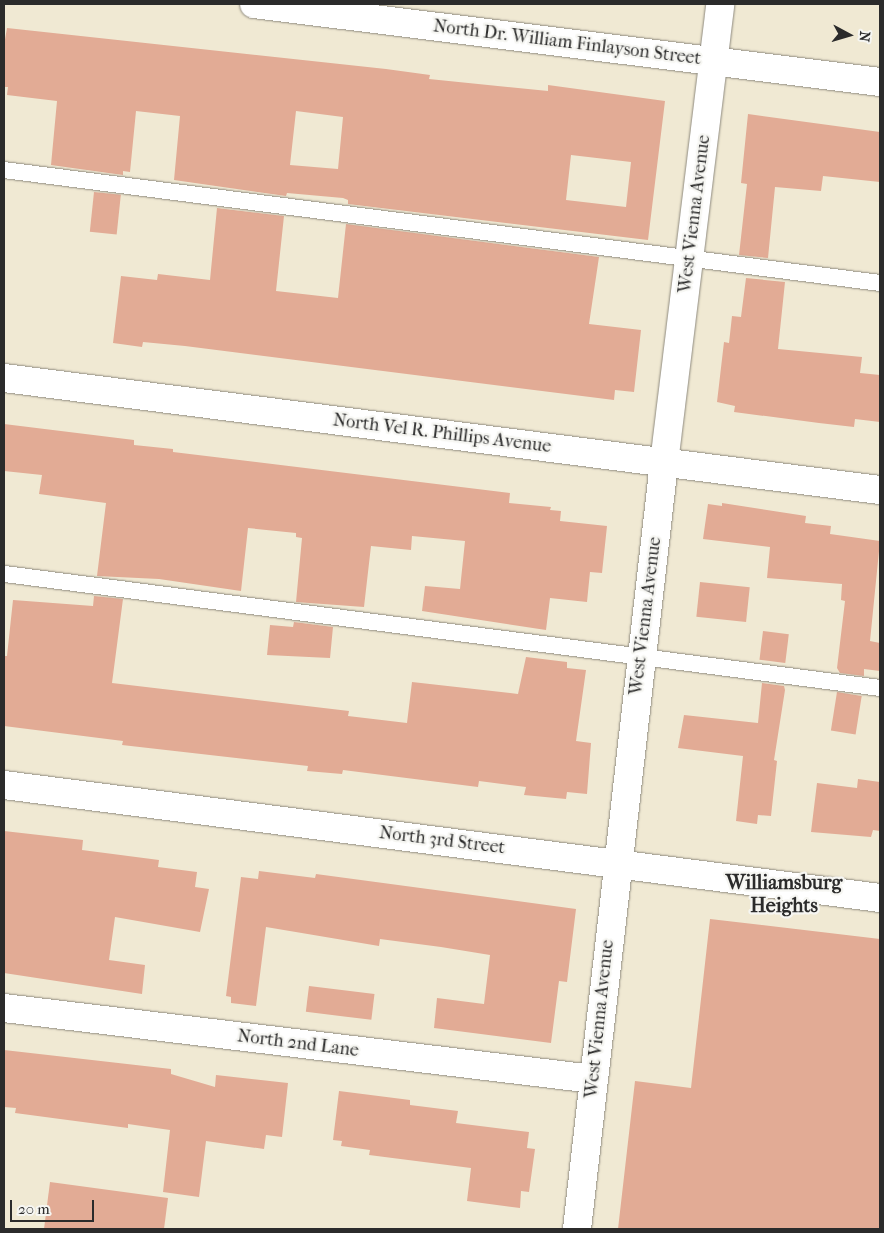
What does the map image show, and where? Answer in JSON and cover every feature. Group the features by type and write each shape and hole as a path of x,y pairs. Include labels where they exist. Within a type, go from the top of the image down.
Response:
{"street":[{"name":"North Dr. William Finlayson Street","path":"254,4 880,82"},
{"name":"West Vienna Avenue","path":"577,1229 664,463 720,4"},
{"name":"North Vel R. Phillips Avenue","path":"4,378 880,490"},
{"name":"North 3rd Street","path":"4,785 880,898"},
{"name":"North 2nd Lane","path":"4,1008 593,1079"}],"lane":[{"path":"4,170 880,283"},
{"path":"5,574 880,688"}],"building":[{"path":"7,28 386,69 430,75 429,79 548,91 548,85 665,101 648,240 348,204 348,200 343,198 287,193 286,196 174,180 180,116 136,111 130,172 123,171 123,175 51,165 57,101 7,95 8,87 4,87 4,45","holes":["296,111 343,117 338,169 290,165","571,155 631,162 626,207 566,200"]},
{"path":"748,114 880,132 880,182 823,176 821,191 775,187 768,258 739,255 747,184 741,183"},
{"path":"94,192 121,195 117,235 90,232"},
{"path":"217,208 284,216 276,291 338,298 346,224 599,257 589,324 641,330 634,392 615,390 614,400 185,346 143,342 142,347 113,343 121,276 157,280 158,274 210,280"},
{"path":"746,278 785,282 778,349 862,357 860,373 880,375 880,422 855,419 854,427 819,423 734,412 735,406 717,402 724,342 729,343 732,316 741,317"},
{"path":"4,424 134,440 134,445 173,449 173,452 510,493 509,503 551,507 550,510 561,511 560,521 607,526 602,573 590,572 587,602 550,598 546,630 422,611 425,586 460,589 465,541 412,536 411,550 371,546 364,607 296,602 302,538 296,537 296,533 248,528 241,591 159,579 97,576 106,503 39,494 42,475 4,471"},
{"path":"722,503 806,516 805,523 831,526 830,534 880,541 870,641 880,643 880,671 864,669 864,676 840,673 837,668 845,601 841,600 842,584 767,578 770,547 703,539 708,504 722,506"},
{"path":"700,582 750,587 746,622 696,617"},
{"path":"94,596 123,599 112,683 349,711 348,716 407,723 412,682 518,694 526,657 567,662 567,668 586,670 576,741 591,743 587,794 567,792 566,799 524,795 526,787 479,781 478,787 343,770 342,774 307,771 308,766 122,745 123,741 4,726 4,656 7,656 13,600 93,606"},
{"path":"294,622 333,627 330,658 267,655 270,625 293,627"},
{"path":"763,631 789,634 785,663 759,660"},
{"path":"762,683 784,686 785,690 774,760 777,761 771,816 758,815 757,824 736,821 743,756 678,748 684,715 758,723"},
{"path":"837,692 862,696 856,734 831,731"},
{"path":"858,779 880,782 880,831 873,830 871,837 811,832 817,783 857,788"},
{"path":"4,831 83,840 82,850 159,860 158,867 197,872 195,887 209,889 200,932 115,917 109,960 145,965 142,994 4,973"},
{"path":"259,871 315,878 316,874 576,909 567,982 559,981 551,1043 434,1028 437,998 484,1004 490,955 380,939 379,946 266,927 256,1006 231,1003 231,997 226,996 241,877 258,879"},
{"path":"710,919 880,939 880,1229 618,1229 635,1081 691,1088"},
{"path":"309,986 375,994 371,1020 306,1012"},
{"path":"4,1050 171,1069 171,1074 215,1087 216,1075 288,1083 282,1137 266,1135 264,1149 206,1141 199,1197 163,1192 170,1130 128,1124 128,1128 15,1113 16,1108 4,1107"},
{"path":"339,1091 410,1100 410,1105 458,1111 456,1123 529,1132 527,1148 535,1149 529,1192 521,1191 520,1208 467,1201 471,1168 369,1155 370,1150 341,1146 342,1141 333,1140"},
{"path":"50,1182 168,1198 164,1229 44,1229"}],"district":[{"name":"Williamsburg Heights","path":"784,894"}]}
